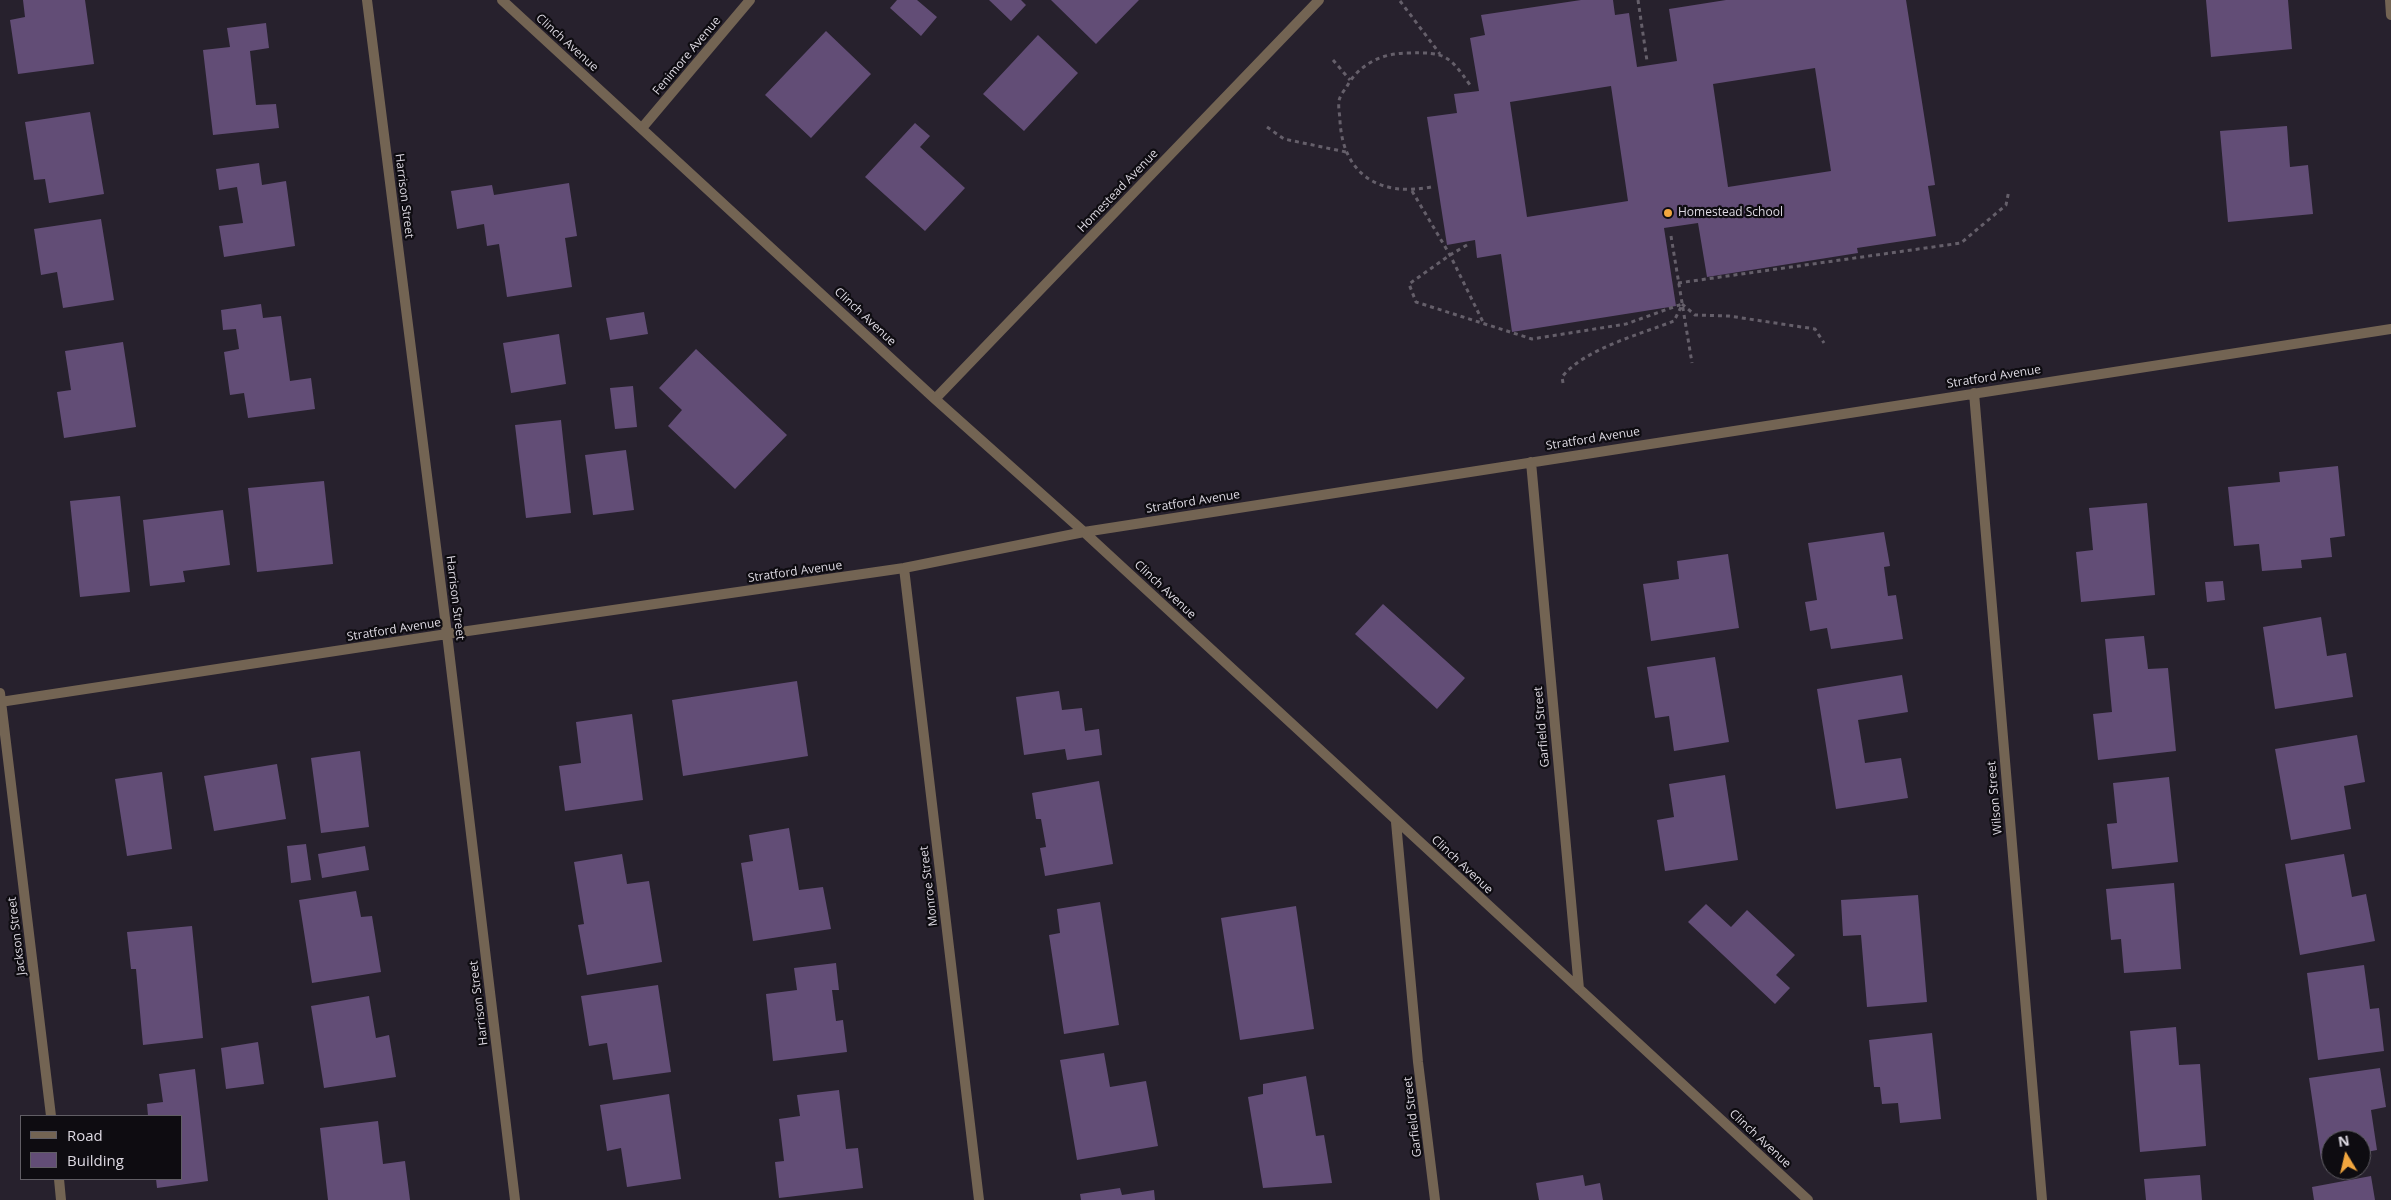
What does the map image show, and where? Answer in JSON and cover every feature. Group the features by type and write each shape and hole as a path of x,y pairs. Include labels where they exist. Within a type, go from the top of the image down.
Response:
{"street":[{"name":"Harrison Street","path":"366,0 447,634 515,1200"},
{"name":"Clinch Avenue","path":"502,0 935,399 1084,532 1396,822 1808,1200"},
{"name":"Fenimore Avenue","path":"642,128 750,0"},
{"name":"Homestead Avenue","path":"935,399 1319,0"},
{"path":"2390,0 2391,14"},
{"name":"Stratford Avenue","path":"0,699 904,568 1084,532 2391,329"},
{"name":"Wilson Street","path":"1974,393 2042,1200"},
{"name":"Garfield Street","path":"1531,462 1579,989"},
{"name":"Monroe Street","path":"904,568 979,1200"},
{"name":"Jackson Street","path":"0,699 51,1115"},
{"name":"Garfield Street","path":"1396,822 1418,1062 1435,1200"},
{"path":"59,1180 61,1200"}],"path":[{"path":"1638,0 1647,61"},
{"path":"1400,1 1441,54 1454,63 1470,85"},
{"path":"1431,187 1412,191 1394,189 1370,181 1350,163 1341,135 1339,101 1350,80 1364,65 1382,56 1400,53 1441,54"},
{"path":"1333,60 1350,80"},
{"path":"1267,128 1284,139 1346,153"},
{"path":"1678,283 1961,243 2006,204 2009,190"},
{"path":"1412,191 1450,255 1484,324"},
{"path":"1670,236 1692,363"},
{"path":"1467,246 1450,255 1409,284 1416,302 1532,339 1626,324 1682,304"},
{"path":"1682,304 1695,315 1729,316 1815,329 1824,343"},
{"path":"1563,383 1562,377 1571,366 1593,353 1674,321 1682,304"}],"building":[{"path":"23,0 85,0 94,64 18,74 10,20 25,17"},
{"path":"897,0 917,0 937,17 921,36 890,8"},
{"path":"989,0 1021,0 1026,5 1011,21"},
{"path":"1051,0 1139,0 1096,44"},
{"path":"1581,0 1613,0 1615,15 1629,13 1637,67 1677,61 1669,9 1726,0 1906,0 1935,185 1928,186 1936,236 1857,248 1858,253 1707,277 1698,223 1664,228 1676,306 1512,332 1501,254 1477,258 1475,240 1447,245 1427,117 1457,113 1454,94 1479,91 1470,38 1485,35 1481,15","holes":["1815,68 1831,171 1728,187 1713,84","1611,86 1628,201 1527,217 1510,102"]},
{"path":"2206,0 2288,0 2292,49 2211,57"},
{"path":"266,23 269,48 250,51 256,105 276,104 279,128 213,135 203,50 230,47 227,28"},
{"path":"826,31 871,74 811,138 765,95"},
{"path":"1038,35 1078,73 1024,131 983,94"},
{"path":"90,112 104,194 49,203 45,179 34,180 25,122"},
{"path":"915,123 930,136 920,147 965,188 925,231 865,177"},
{"path":"2287,126 2290,167 2308,165 2313,214 2228,222 2220,131"},
{"path":"259,163 262,185 286,181 295,246 224,257 219,226 243,223 237,187 219,190 216,169"},
{"path":"569,183 577,236 565,238 572,287 507,297 499,244 487,246 484,224 457,229 451,191 492,185 494,195"},
{"path":"101,219 114,300 63,308 57,272 41,275 34,229"},
{"path":"261,304 263,318 281,316 290,381 311,378 315,409 248,418 244,393 230,395 224,352 239,349 236,329 223,330 221,310"},
{"path":"644,312 648,334 610,340 606,318"},
{"path":"559,334 566,384 511,393 503,343"},
{"path":"123,342 136,427 64,438 57,392 71,390 65,351"},
{"path":"696,349 787,435 735,489 668,426 682,410 659,388"},
{"path":"633,386 637,427 615,429 610,388"},
{"path":"561,420 571,513 526,518 515,425"},
{"path":"626,450 634,510 593,515 585,455"},
{"path":"2338,466 2345,536 2330,538 2332,557 2301,560 2302,568 2262,571 2259,544 2234,546 2228,487 2280,482 2279,472"},
{"path":"324,481 333,564 257,572 248,488"},
{"path":"120,496 130,592 80,597 70,501"},
{"path":"2147,503 2155,595 2081,602 2076,552 2093,550 2089,508"},
{"path":"223,510 230,565 183,571 185,582 150,586 143,520"},
{"path":"1884,532 1890,566 1884,567 1888,596 1896,595 1903,639 1831,649 1827,628 1810,631 1805,602 1817,600 1808,543"},
{"path":"1728,554 1739,628 1651,641 1643,584 1679,579 1677,561"},
{"path":"2223,581 2225,600 2207,602 2205,582"},
{"path":"1383,604 1465,678 1437,709 1355,634"},
{"path":"2321,617 2327,656 2346,653 2353,697 2275,709 2263,627"},
{"path":"2144,636 2148,669 2168,668 2176,751 2098,760 2093,714 2112,712 2105,639"},
{"path":"1715,657 1729,742 1674,751 1669,716 1655,718 1647,667"},
{"path":"1902,675 1908,712 1858,720 1865,763 1901,758 1908,798 1836,809 1817,689"},
{"path":"797,681 808,756 683,776 672,700"},
{"path":"1059,691 1062,710 1082,708 1085,731 1099,729 1102,755 1067,760 1065,749 1024,755 1016,697"},
{"path":"632,714 643,800 565,811 559,766 581,763 576,722"},
{"path":"2357,735 2365,782 2344,786 2351,829 2291,840 2275,749"},
{"path":"360,751 369,827 321,833 311,758"},
{"path":"277,764 286,819 214,831 204,776"},
{"path":"162,772 172,849 127,856 115,779"},
{"path":"1725,775 1738,860 1665,871 1657,820 1674,817 1669,784"},
{"path":"2169,777 2178,862 2112,869 2107,824 2117,823 2113,783"},
{"path":"1099,781 1113,864 1045,876 1040,848 1046,847 1041,819 1036,819 1032,793"},
{"path":"789,828 799,890 823,887 831,929 753,941 741,863 753,861 749,835"},
{"path":"306,844 311,880 291,883 287,846"},
{"path":"365,846 369,870 322,878 318,854"},
{"path":"622,854 627,884 649,881 662,962 587,975 578,925 584,924 574,862"},
{"path":"2344,854 2352,897 2366,894 2375,941 2300,955 2285,864"},
{"path":"2174,883 2181,969 2124,973 2121,939 2111,940 2106,889"},
{"path":"356,891 361,917 372,916 381,972 312,983 299,900"},
{"path":"1918,895 1927,1002 1867,1007 1861,935 1843,936 1841,900"},
{"path":"1100,902 1119,1025 1064,1034 1049,935 1060,933 1057,909"},
{"path":"1706,904 1731,927 1747,910 1795,955 1776,975 1790,988 1775,1004 1688,922"},
{"path":"1296,906 1314,1029 1240,1040 1221,918"},
{"path":"192,926 203,1038 143,1045 136,969 131,969 127,932"},
{"path":"836,963 839,990 832,990 836,1021 843,1020 847,1052 773,1061 766,994 797,990 794,968"},
{"path":"2364,965 2370,1009 2379,1008 2384,1051 2318,1060 2307,973"},
{"path":"658,985 671,1072 613,1080 607,1043 589,1046 581,996"},
{"path":"369,996 376,1038 389,1035 396,1077 324,1088 311,1006"},
{"path":"2176,1027 2179,1065 2200,1064 2206,1146 2140,1152 2130,1031"},
{"path":"1932,1033 1941,1119 1900,1123 1898,1103 1882,1104 1880,1087 1874,1087 1869,1040"},
{"path":"258,1042 264,1084 226,1089 221,1048"},
{"path":"1104,1053 1110,1087 1146,1081 1158,1146 1077,1160 1060,1060"},
{"path":"2380,1068 2386,1107 2371,1110 2377,1150 2371,1151 2371,1130 2321,1130 2321,1159 2309,1078"},
{"path":"195,1069 208,1181 157,1188 156,1180 182,1180 182,1115 148,1115 147,1104 163,1102 159,1074"},
{"path":"1306,1076 1316,1136 1324,1135 1332,1183 1263,1188 1248,1097 1263,1094 1263,1084"},
{"path":"839,1090 846,1149 858,1148 863,1188 779,1198 775,1162 784,1161 779,1119 800,1116 797,1095"},
{"path":"669,1094 681,1179 627,1187 621,1148 607,1151 600,1105"},
{"path":"378,1121 383,1164 405,1161 410,1200 328,1200 320,1128"},
{"path":"1583,1175 1585,1186 1600,1183 1603,1200 1539,1200 1536,1183"},
{"path":"2200,1175 2202,1200 2146,1200 2144,1179"},
{"path":"2371,1176 2375,1200 2314,1200 2312,1187 2350,1180 2371,1180"},
{"path":"1120,1188 1122,1195 1154,1190 1155,1200 1081,1200 1080,1194"}],"place":[{"name":"Homestead School","path":"1668,213"}]}
